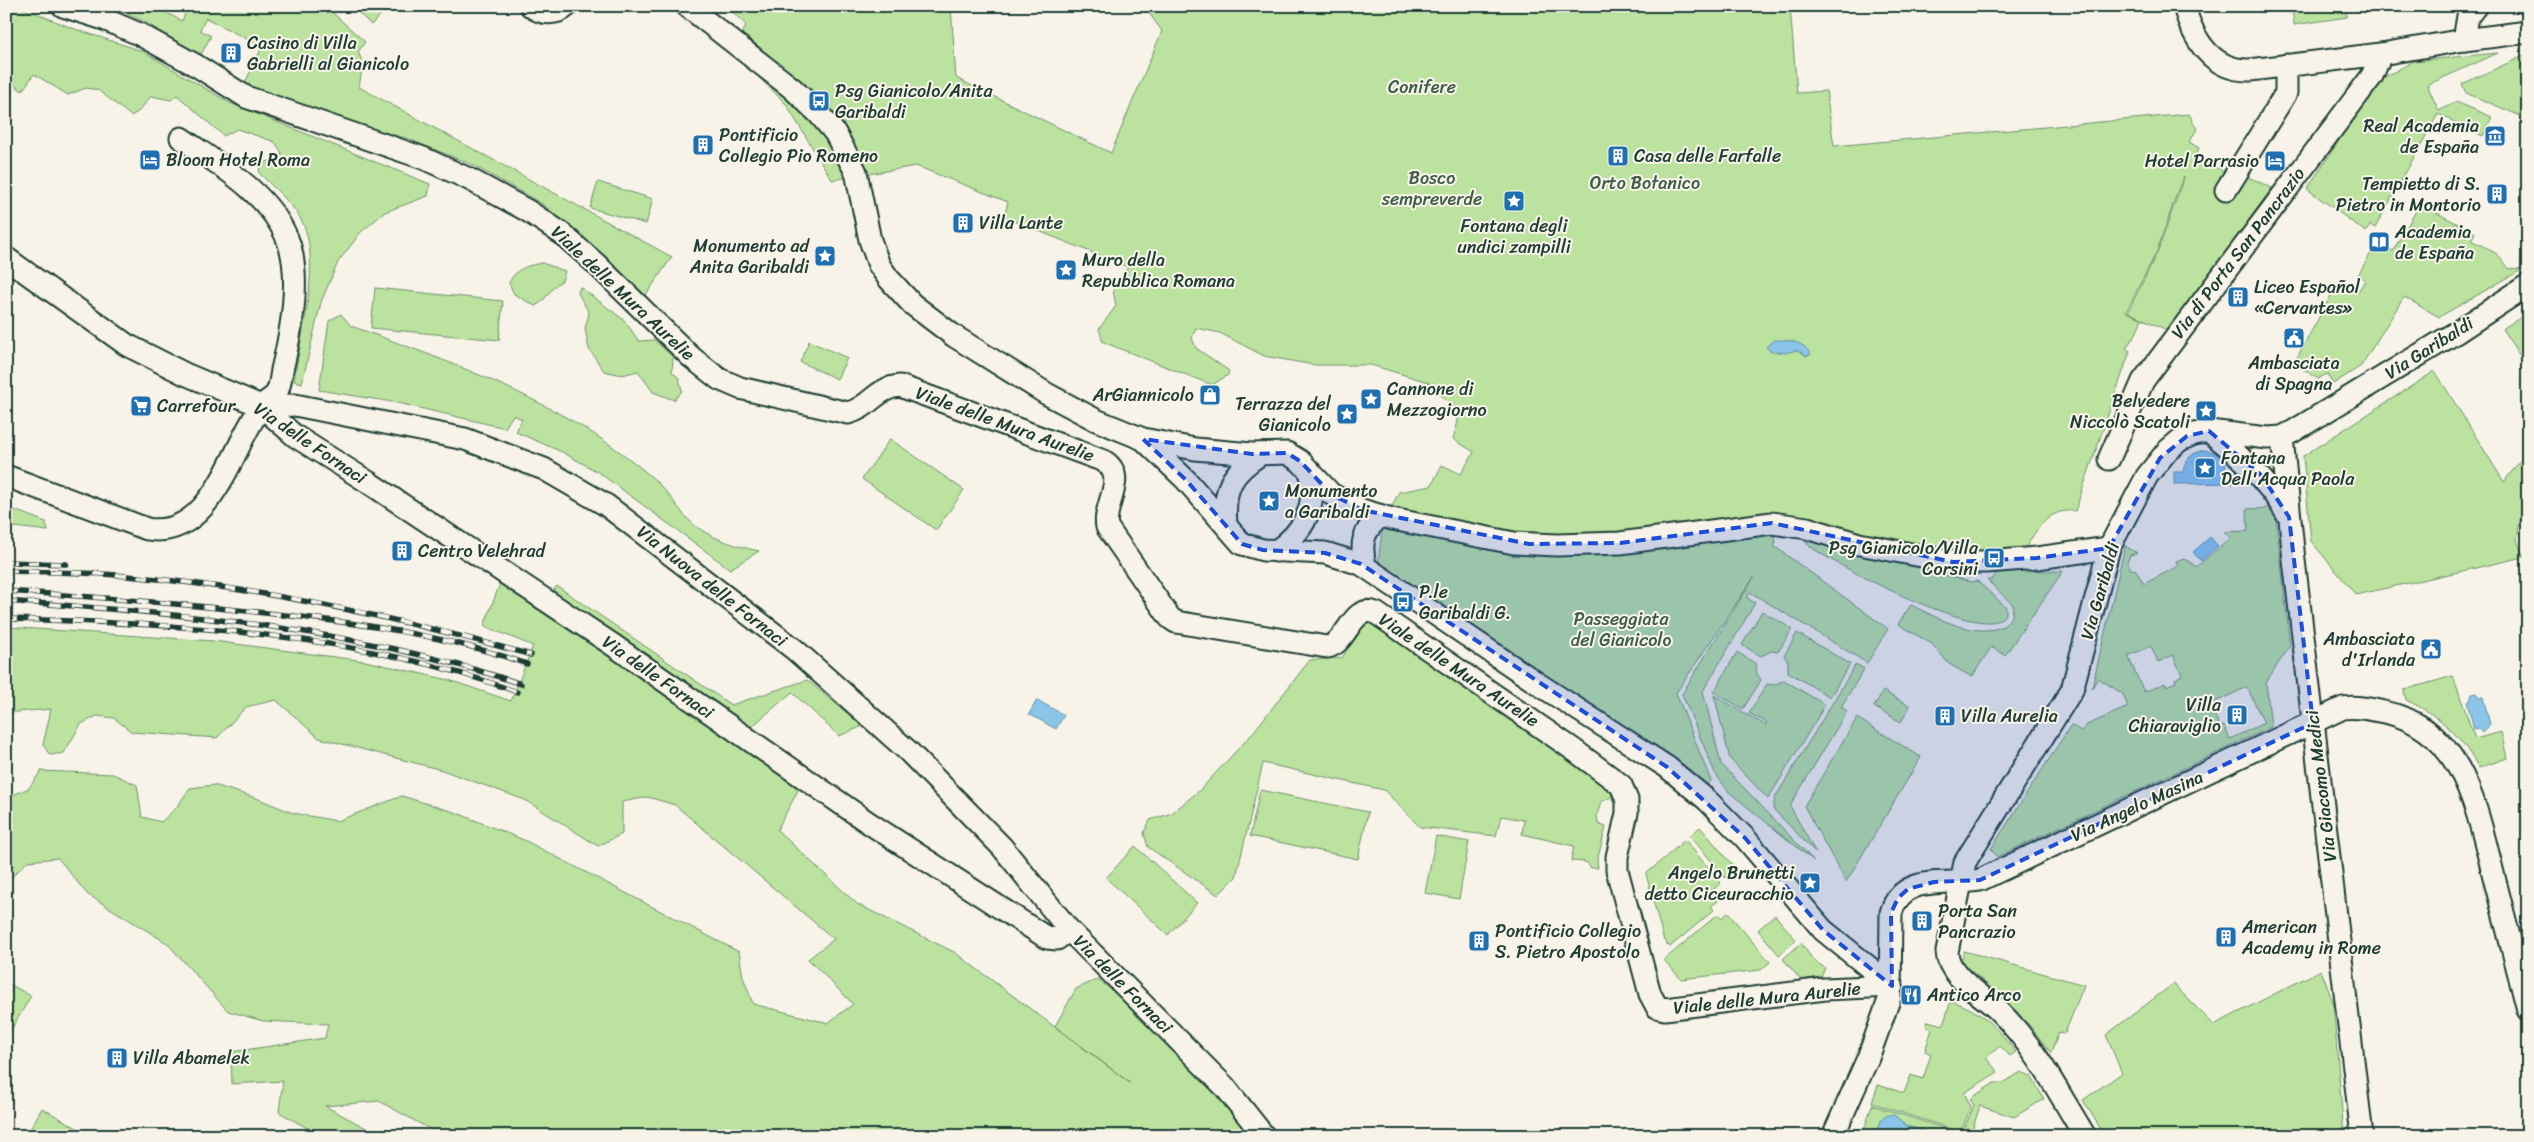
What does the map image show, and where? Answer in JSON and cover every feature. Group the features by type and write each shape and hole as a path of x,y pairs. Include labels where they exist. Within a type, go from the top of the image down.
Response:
{"street":[{"name":"Viale delle Mura Aurelie","path":"64,6 104,19 139,34 197,66 246,97 423,158 509,200 535,215 573,243 692,357 725,383 848,413 862,407 886,388 900,386 1104,461 1111,466 1116,480 1107,527 1170,618 1176,622 1327,648 1337,642 1360,613 1369,611 1376,613 1574,750 1621,785 1627,800 1627,813 1617,857 1617,870 1650,994 1657,1007 1665,1009 1825,989 1892,986"},
{"path":"531,6 538,11 549,13 563,10 567,6"},
{"path":"687,6 793,89 819,114 835,133 856,172 870,240 879,265 912,304 954,336 1047,394 1096,420 1143,439 1195,449 1261,454 1287,453 1300,461 1324,488 1341,500 1382,516 1501,541 1542,545 1620,544 1772,523 1807,528 1859,544 1953,562 1987,562 2037,558 2109,548"},
{"path":"2184,6 2196,37 2221,64 2232,70 2381,54 2464,40 2528,32"},
{"path":"2464,40 2468,16 2476,6"},
{"name":"Via di Porta San Pancrazio","path":"2109,459 2143,381 2372,76 2381,54"},
{"path":"2226,190 2286,93 2286,65"},
{"path":"6,476 125,522 151,529 168,528 189,518 210,499 261,406 277,393 288,344 294,283 288,239 276,218 257,196 223,167 181,138"},
{"name":"Via delle Fornaci","path":"6,258 128,345 185,374 261,406 295,436 368,482 613,645 869,824 1047,938 1057,939 1069,930 1218,1080 1264,1136"},
{"name":"Via Garibaldi","path":"2085,1136 2031,1047 1990,1002 1955,973 1947,957 1965,862 2072,690 2109,548 2138,491 2160,458 2187,436 2209,431 2259,438 2282,437 2303,427 2418,356 2528,285"},
{"name":"Via Nuova delle Fornaci","path":"261,406 295,405 446,434 544,468 579,487 668,551 813,665 908,752 964,807 1002,847 1069,930"},
{"path":"2209,431 2239,454 2261,475 2289,517"},
{"name":"Via Giacomo Medici","path":"2282,437 2289,517 2362,1136"},
{"path":"1143,439 1186,480 1238,540 1246,546 1276,551 1325,553 1350,559 1365,566 1543,688 1666,767 1707,800 1745,838 1823,930 1892,986"},
{"path":"1226,524 1225,501 1230,482 1243,466 1261,454"},
{"path":"1276,551 1297,534 1310,511 1313,497 1311,473"},
{"path":"1365,566 1362,538 1370,526 1382,516"},
{"name":"Via Angelo Masina","path":"1868,1058 1886,1010 1892,986 1890,929 1892,909 1904,892 1924,884 1980,880 2313,723 2338,709 2347,708 2400,715 2425,729 2452,756 2472,795 2528,1010"},
{"path":"1833,1136 1868,1058"},
{"path":"1846,1136 1868,1058"}],"highlighted area":[{"path":"2209,431 2261,475 2289,517 2313,723 1980,880 1934,882 1908,889 1898,898 1891,913 1892,986 1823,930 1745,838 1667,767 1361,564 1325,553 1263,550 1242,544 1186,480 1143,439 1252,454 1287,453 1300,461 1331,494 1362,510 1529,544 1620,543 1772,523 1953,562 2037,558 2109,548 2160,458 2187,436"}],"green space":[{"path":"6,6 18,6 72,28 142,51 230,103 430,184 428,196 385,212 361,232 338,262 321,302 302,383 294,381 308,298 310,254 307,234 300,218 286,200 259,173 260,164 277,159 282,153 275,142 237,129 224,136 177,95 171,100 151,96 139,111 131,116 98,90 86,88 68,95 34,74 22,91 6,78"},
{"path":"110,6 164,6 163,11 182,21 188,7 186,6 325,6 365,42 358,52 363,63 359,87 672,257 643,299 599,253 544,205 473,165 406,138 346,122 244,85 262,47 206,18 200,30 211,36 199,58 147,23"},
{"path":"352,6 389,6 371,25"},
{"path":"726,6 951,6 956,78 1111,153 1162,31 1144,6 1790,6 1797,93 1826,91 1834,146 2189,114 2197,129 2189,142 2199,148 2195,158 2239,178 2246,176 2272,188 2169,331 2142,318 2137,332 2126,348 2130,351 2075,511 2056,513 2049,517 2037,530 2022,553 1960,558 1935,572 1971,582 1977,581 2006,607 2006,614 2000,620 1985,622 1937,610 1882,586 1835,562 1817,551 1796,534 1774,534 1776,542 1774,546 1888,629 1867,663 1750,592 1747,598 1755,603 1703,691 1721,764 1814,861 1729,792 1715,773 1682,694 1754,577 1676,693 1711,781 1704,788 1378,562 1383,525 1399,492 1431,486 1442,465 1461,474 1474,452 1453,439 1458,421 1448,402 1428,382 1371,365 1314,365 1264,356 1220,333 1196,328 1192,338 1196,348 1229,371 1228,375 1212,385 1103,342 1099,329 1116,306 1113,290 1128,267 1004,217 1008,202 916,166 832,180 786,104 734,53 746,25","holes":["2184,177 2158,251 2128,312 2136,316 2126,312 2157,251"]},
{"path":"2292,6 2308,6 2315,11 2320,6 2346,6 2347,17 2294,25"},
{"path":"2498,53 2427,85 2439,111 2456,102 2492,117 2483,136 2438,114 2375,228 2370,225 2366,232 2307,189 2379,80 2414,61"},
{"path":"2528,54 2528,119 2466,93 2462,84"},
{"path":"598,182 653,199 646,224 590,208"},
{"path":"2420,204 2475,233 2471,240 2497,254 2508,268 2523,269 2439,317 2404,297 2361,366 2333,384 2327,374 2318,379 2294,363 2339,281 2358,292 2365,280 2358,275 2377,243 2393,251"},
{"path":"542,263 565,271 562,281 535,306 514,294 509,283 522,268"},
{"path":"580,287 624,320 639,341 654,340 673,357 672,372 679,378 682,391 674,400 653,392 638,371 622,375 604,371 589,349 585,329 589,313 578,293"},
{"path":"375,288 503,301 499,340 371,328"},
{"path":"2528,313 2528,368 2502,329"},
{"path":"341,314 351,326 500,384 558,413 595,435 640,467 660,485 685,516 701,529 729,543 759,551 730,569 598,472 562,452 516,432 522,419 513,415 505,428 398,403 319,390 329,321"},
{"path":"809,341 847,358 837,379 800,362"},
{"path":"2435,371 2504,482 2528,450 2528,504 2520,520 2517,540 2524,557 2356,595 2311,541 2303,456"},
{"path":"890,439 964,490 936,530 862,479"},
{"path":"6,507 46,522 48,531 6,526"},
{"path":"2275,508 2290,646 2266,682 2271,727 1997,857 1991,849 2071,725 2081,731 2087,725 2128,707 2123,694 2098,678 2092,688 2125,546 2137,553 2130,555 2127,562 2131,569 2136,570 2144,584 2178,566 2176,561 2182,559 2187,560 2196,567 2231,538 2224,532 2248,531 2247,509","holes":["2151,646 2158,662 2173,655 2182,675 2175,679 2176,682 2166,686 2165,683 2144,692 2128,656","2247,687 2264,723 2230,739 2224,726 2220,727 2211,708 2214,706 2213,703"]},
{"path":"2033,563 2039,571 2063,571 2005,655 1991,647 1972,677 1949,664 1932,644 1898,624 1911,605 1944,621 1969,628 1981,630 2004,626 2012,616 2013,605 1987,580 1992,580 2004,568"},
{"path":"504,573 545,601 557,586 731,705 807,680 863,726 839,736 792,692 742,735 804,779 777,830 857,904 954,952 1130,1083 1055,1026 1076,989 1098,979 1181,1048 1259,1136 442,1136 379,1101 325,1106 381,1136 321,1136 279,1112 283,1081 232,1084 231,1052 325,1038 328,1024 263,1021 228,1011 167,943 87,894 58,858 28,861 6,883 6,798 29,788 41,771 113,774 137,785 142,817 161,822 176,808 190,788 214,785 256,798 293,813 337,821 402,796 457,813 526,841 739,952 743,977 753,1004 828,1023 853,1004 808,959 834,939 675,805 648,797 622,802 622,834 598,846 525,800 442,770 319,738 276,700 246,707 217,738 132,732 114,718 97,716 81,724 64,753 50,755 43,745 51,709 6,713 6,627 213,641 365,661 449,680 511,701 533,646 484,626"},
{"path":"1762,611 1792,629 1778,652 1771,651 1761,656 1742,645"},
{"path":"1373,622 1614,790 1613,796 1601,802 1597,815 1598,824 1606,827 1597,861 1598,868 1591,868 1586,862 1571,861 1574,846 1522,834 1524,820 1501,816 1496,836 1420,827 1384,790 1263,763 1236,877 1218,895 1148,847 1144,833 1150,820 1172,813 1200,790 1251,735 1310,660 1342,658 1360,627"},
{"path":"1797,633 1850,664 1830,697 1788,672 1788,661 1784,656"},
{"path":"1737,652 1756,664 1757,674 1761,680 1743,709 1714,692"},
{"path":"1856,664 1864,669 1841,707 1847,711 1790,806 1816,853 1773,809 1775,798"},
{"path":"2453,676 2475,739 2501,732 2507,758 2479,768 2457,736 2440,720 2406,700 2404,690"},
{"path":"1784,680 1825,705 1768,799 1730,759 1714,695 1765,725 1767,723 1749,713 1767,684 1774,685"},
{"path":"1883,691 1910,706 1901,722 1874,707"},
{"path":"1857,718 1921,757 1846,882 1804,806"},
{"path":"1260,790 1368,812 1358,859 1250,836"},
{"path":"1700,827 1737,870 1726,878 1690,836"},
{"path":"1436,836 1469,842 1459,899 1425,893"},
{"path":"1685,840 1721,883 1710,892 1718,901 1711,906 1714,910 1670,947 1664,941 1646,874"},
{"path":"1135,846 1197,903 1168,935 1106,878"},
{"path":"1728,913 1770,962 1761,970 1681,979 1664,960 1718,914 1722,918"},
{"path":"1775,915 1796,940 1779,955 1758,930"},
{"path":"1801,943 1813,960 1825,968 1821,977 1801,980 1783,959"},
{"path":"1964,951 2084,985 2065,1033 2059,1032 2051,1053 2030,1026 2009,1004 1961,962"},
{"path":"2321,970 2333,1002 2344,1136 2105,1136 2083,1100 2122,1073 2106,1035 2173,984 2214,1025"},
{"path":"6,982 31,996 11,1030 6,1027"},
{"path":"1951,1001 1972,1010 1988,1021 2016,1052 2010,1056 2000,1046 1986,1058 1998,1072 1964,1093 1971,1106 1961,1132 1872,1103 1878,1085 1904,1093 1911,1075 1923,1079 1931,1054 1925,1051 1932,1029 1926,1026 1928,1021 1943,1025"},
{"path":"2021,1072 2031,1076 2044,1099 2014,1117 1980,1106 1972,1130 1969,1130 1967,1136 1862,1136 1872,1105 1962,1134 1974,1105 1970,1099 1994,1083 2003,1083"},
{"path":"42,1108 91,1136 26,1136"}],"water":[{"path":"1775,340 1795,342 1804,346 1811,354 1807,356 1797,350 1785,353 1770,351 1766,347"},
{"name":"Fontana Dell'Acqua Paola","path":"2205,450 2220,456 2225,463 2227,471 2237,471 2237,483 2174,484 2174,472 2183,472 2185,463 2190,457 2196,452"},
{"path":"2210,537 2218,546 2201,561 2193,552"},
{"path":"2477,693 2480,697 2483,697 2490,724 2483,733 2478,728 2474,729 2467,702 2470,701 2472,694"},
{"path":"1037,700 1064,715 1056,729 1029,714"},
{"path":"1887,1115 1894,1115 1907,1126 1924,1131 1928,1136 1880,1136 1877,1131 1880,1121"}],"railway":[{"path":"6,562 66,564"},
{"path":"6,571 112,575 229,588 381,617 531,655"},
{"path":"6,591 179,604 384,628 456,643 527,664"},
{"path":"6,601 136,611 266,626 331,636 459,665 521,684"},
{"path":"6,619 200,628 330,644 394,656 457,672 517,692"}],"place":[{"name":"Casino di Villa Gabrielli al Gianicolo","path":"231,53"},
{"name":"Psg Gianicolo/Anita Garibaldi","path":"819,101"},
{"name":"Real Academia de España","path":"2495,136"},
{"name":"Pontificio Collegio Pio Romeno","path":"703,145"},
{"name":"Casa delle Farfalle","path":"1618,156"},
{"name":"Bloom Hotel Roma","path":"150,160"},
{"name":"Hotel Parrasio","path":"2275,161"},
{"name":"Tempietto di S. Pietro in Montorio","path":"2497,194"},
{"name":"Fontana degli undici zampilli","path":"1514,201"},
{"name":"Villa Lante","path":"963,223"},
{"name":"Academia de España","path":"2379,242"},
{"name":"Monumento ad Anita Garibaldi","path":"825,256"},
{"name":"Muro della Repubblica Romana","path":"1066,270"},
{"name":"Liceo Español «Cervantes»","path":"2238,297"},
{"name":"Ambasciata di Spagna","path":"2294,338"},
{"name":"ArGiannicolo","path":"1210,395"},
{"name":"Cannone di Mezzogiorno","path":"1371,399"},
{"name":"Carrefour","path":"141,406"},
{"name":"Belvedere Niccolò Scatoli","path":"2206,411"},
{"name":"Terrazza del Gianicolo","path":"1347,414"},
{"name":"Fontana Dell'Acqua Paola","path":"2205,468"},
{"name":"Monumento a Garibaldi","path":"1269,501"},
{"name":"Centro Velehrad","path":"402,551"},
{"name":"Psg Gianicolo/Villa Corsini","path":"1994,558"},
{"name":"P.le Garibaldi G.","path":"1403,602"},
{"name":"Ambasciata d'Irlanda","path":"2431,649"},
{"name":"Villa Chiaraviglio","path":"2237,715"},
{"name":"Villa Aurelia","path":"1945,716"},
{"name":"Angelo Brunetti detto Ciceuracchio","path":"1810,883"},
{"name":"Porta San Pancrazio","path":"1922,921"},
{"name":"American Academy in Rome","path":"2226,937"},
{"name":"Pontificio Collegio S. Pietro Apostolo","path":"1479,941"},
{"name":"Antico Arco","path":"1911,995"},
{"name":"Villa Abamelek","path":"117,1058"}],"park label":[{"name":"Conifere","path":"1422,87"},
{"name":"Orto Botanico","path":"1645,183"},
{"name":"Bosco sempreverde","path":"1432,188"},
{"name":"Passeggiata del Gianicolo","path":"1621,629"}]}
